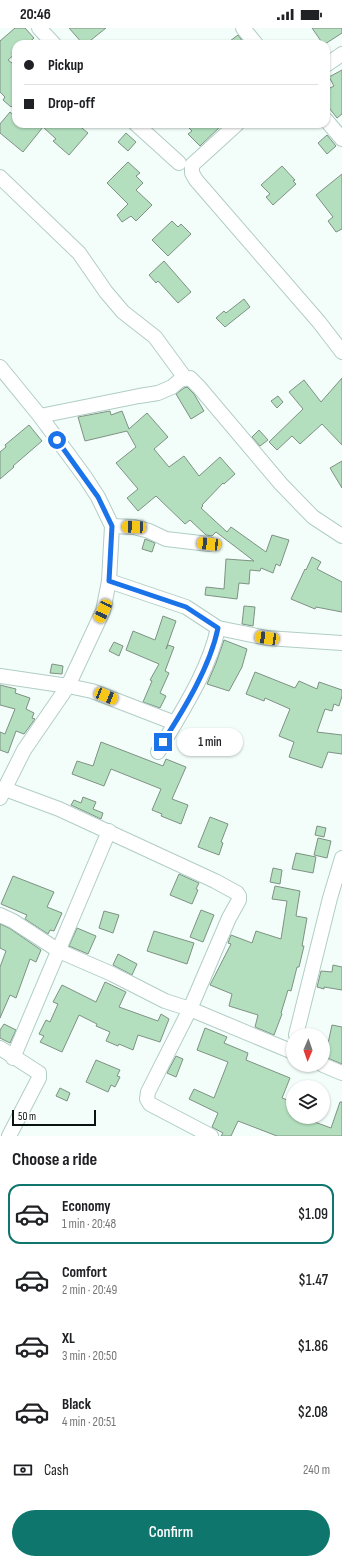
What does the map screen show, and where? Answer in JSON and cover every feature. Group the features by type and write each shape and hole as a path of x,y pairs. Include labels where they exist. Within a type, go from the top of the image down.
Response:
{"street":[{"path":"39,28 50,40"},
{"path":"243,28 253,40"},
{"path":"330,62 342,54"},
{"path":"330,125 342,139"},
{"path":"140,128 179,163"},
{"path":"233,128 192,165 192,173 196,180 319,322 342,352"},
{"path":"0,177 79,253 106,292 123,312 155,337 185,378"},
{"path":"0,367 40,416 98,497 112,526 109,581 103,611 68,686 24,750 2,794 59,809 215,881 237,893 239,896 239,900 190,1009 148,1092 147,1099 150,1104 211,1136"},
{"path":"40,416 158,393 172,387 185,378 190,378 199,386 281,484 313,517 342,536"},
{"path":"112,526 134,527 150,531 166,539 209,544"},
{"path":"109,581 186,607 218,628 267,638 342,643"},
{"path":"158,752 184,708 214,646 218,628"},
{"path":"0,676 92,691 175,724"},
{"path":"13,1058 109,831"},
{"path":"298,1028 330,898 342,858"},
{"path":"0,915 13,921 59,951 112,974 164,1002 190,1009 286,1047"},
{"path":"0,1048 13,1058 39,1073 39,1078 9,1136"},
{"path":"330,1068 342,1073"}],"building":[{"path":"15,28 25,28 34,38 32,40 12,40 12,56 8,60 12,63 11,107 3,100 5,97 0,92 0,41"},
{"path":"69,28 106,28 91,40 80,40"},
{"path":"312,28 342,28 342,33 330,41 320,40"},
{"path":"238,35 242,40 231,40"},
{"path":"342,70 342,114 337,118 330,109 330,88 334,86 330,76"},
{"path":"10,112 12,114 12,128 42,128 23,152 0,133 0,124"},
{"path":"44,128 82,128 88,133 69,155 53,141 56,139"},
{"path":"189,128 219,128 200,146 188,134 192,131"},
{"path":"126,133 136,142 128,151 118,142"},
{"path":"327,135 336,146 327,154 318,143"},
{"path":"128,162 140,173 136,176 143,183 136,190 152,205 136,221 131,216 122,222 117,215 128,204 107,183"},
{"path":"282,166 295,180 293,181 296,184 273,205 266,197 270,194 261,185"},
{"path":"342,174 342,229 336,232 328,221 333,217 316,195"},
{"path":"172,221 178,227 181,224 191,234 168,256 152,240"},
{"path":"164,261 191,292 178,303 158,281 156,283 149,275"},
{"path":"244,299 250,307 225,327 216,318 224,311 226,313"},
{"path":"342,378 342,445 322,424 300,444 292,436 277,450 269,442 303,409 289,392 304,380 321,402"},
{"path":"187,387 194,394 204,411 191,419 176,394"},
{"path":"278,396 283,402 277,408 271,401"},
{"path":"110,411 111,415 122,411 129,429 147,413 168,437 154,449 169,467 184,456 199,476 220,457 235,474 224,484 223,483 202,505 203,506 201,508 227,532 231,527 266,552 272,535 289,540 280,566 276,564 273,573 261,568 260,571 250,570 249,584 239,583 237,599 205,595 206,587 224,589 226,559 254,561 216,532 212,536 206,535 190,520 185,524 156,496 138,511 127,498 138,489 116,463 136,447 127,431 85,441 78,417"},
{"path":"29,425 42,441 0,479 0,452 6,447 5,445"},
{"path":"259,430 268,440 260,446 252,437"},
{"path":"342,461 342,488 330,468"},
{"path":"145,539 155,543 152,552 142,549"},
{"path":"312,557 321,562 317,569 342,582 342,612 316,607 315,609 291,599"},
{"path":"244,606 255,607 253,626 242,624"},
{"path":"163,616 176,621 166,649 168,645 174,647 165,671 169,673 160,693 166,696 160,708 143,702 152,681 150,680 159,664 126,650 133,631 155,640"},
{"path":"224,640 247,649 242,667 229,691 207,684"},
{"path":"114,642 123,646 119,656 109,651"},
{"path":"52,664 63,666 62,674 50,673"},
{"path":"255,672 295,688 299,681 317,689 319,682 342,690 339,706 334,704 332,711 325,709 317,732 342,735 342,754 328,752 322,768 289,757 294,742 279,736 290,709 265,698 264,701 246,694"},
{"path":"0,685 16,689 15,693 30,698 26,709 34,713 32,718 35,719 24,734 16,731 8,753 0,750 0,732 5,734 15,709 0,705"},
{"path":"101,742 163,766 166,759 186,767 172,799 188,805 181,824 161,816 162,814 152,810 161,789 111,769 104,786 72,774 77,761 93,766"},
{"path":"83,797 96,802 93,809 103,813 101,819 71,805 74,800 81,803"},
{"path":"210,817 228,824 221,842 223,843 219,855 198,847"},
{"path":"317,826 326,828 324,837 315,835"},
{"path":"318,838 331,841 327,858 314,855"},
{"path":"296,853 316,857 313,873 292,869"},
{"path":"273,868 282,870 280,884 270,882"},
{"path":"179,874 199,883 196,889 198,890 192,904 170,895"},
{"path":"13,876 54,892 47,907 62,913 54,931 50,930 48,934 25,919 27,915 1,904"},
{"path":"275,886 300,891 296,916 307,918 302,946 304,946 299,967 297,967 291,991 288,990 281,1013 282,1014 274,1035 255,1027 258,1015 229,1006 232,994 210,985 231,944 228,943 231,935 252,943 256,931 281,939 287,901 272,899"},
{"path":"201,910 214,915 203,942 190,937"},
{"path":"104,911 119,915 113,933 99,928"},
{"path":"0,924 9,928 41,950 36,962 30,959 16,998 10,995 0,1018 0,967 6,951 0,948"},
{"path":"77,928 96,936 88,954 69,946"},
{"path":"154,931 194,943 187,964 147,951"},
{"path":"118,954 137,964 132,975 113,965"},
{"path":"333,965 342,967 342,990 317,987 321,971 332,972"},
{"path":"105,982 126,992 119,1007 158,1021 161,1014 169,1019 160,1042 138,1035 133,1050 119,1044 118,1046 106,1041 110,1032 96,1026 97,1024 79,1015 62,1052 40,1042 44,1036 39,1034 46,1020 50,1022 58,1004 53,1002 62,985 96,1002"},
{"path":"4,1024 16,1030 10,1043 0,1038 0,1030"},
{"path":"332,1025 342,1027 342,1064 330,1059 330,1034"},
{"path":"205,1028 227,1037 224,1043 248,1053 246,1060 290,1078 289,1080 286,1080 286,1088 282,1098 286,1099 286,1124 320,1124 331,1128 340,1102 342,1102 342,1136 277,1136 238,1121 231,1136 221,1136 223,1133 212,1127 218,1113 189,1099 194,1089 214,1098 228,1062 197,1050"},
{"path":"176,1056 183,1059 176,1077 167,1073"},
{"path":"96,1060 120,1070 117,1076 120,1077 115,1087 111,1085 108,1092 86,1082"},
{"path":"60,1088 70,1093 67,1101 56,1096"}],"route":[{"path":"57,440 98,497 112,526 109,581 186,607 218,628 214,646 184,708 163,742"}]}
